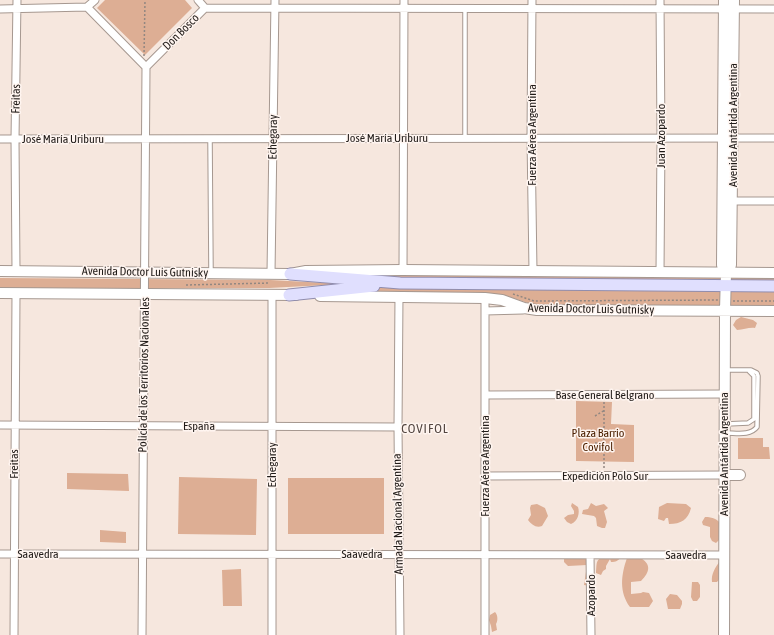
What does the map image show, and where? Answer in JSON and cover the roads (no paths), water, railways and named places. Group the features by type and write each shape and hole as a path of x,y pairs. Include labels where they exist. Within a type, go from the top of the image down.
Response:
{"main road":[{"name":"Avenida Antártida Argentina","path":"724,635 725,305 726,273 730,265 727,201 729,4"},
{"name":"Avenida Doctor Luis Gutnisky","path":"0,271 211,273 273,278 306,271 403,270 774,273"},
{"name":"Avenida Doctor Luis Gutnisky","path":"290,274 400,283 774,286"},
{"name":"Avenida Doctor Luis Gutnisky","path":"0,294 272,296 400,283"},
{"name":"Avenida Doctor Luis Gutnisky","path":"290,295 485,298 502,300 524,308 537,310 725,305 774,311"},
{"path":"724,475 740,475"}],"street":[{"name":"Freitas","path":"16,271 15,138 18,0"},
{"path":"0,9 87,8 95,0"},
{"path":"198,0 206,8"},
{"name":"Echegaray","path":"273,278 275,0"},
{"path":"403,270 404,0"},
{"name":"Fuerza Aérea Argentina","path":"532,0 531,138 533,271"},
{"name":"Juan Azopardo","path":"660,0 660,273"},
{"name":"Don Bosco","path":"146,66 206,8 660,8 729,4 774,8"},
{"path":"87,8 146,66"},
{"name":"Policía de los Territorios Nacionales","path":"142,635 146,66"},
{"name":"José María Uriburu","path":"0,138 774,138"},
{"path":"727,201 774,201"},
{"name":"Freitas","path":"14,635 14,425 16,293"},
{"name":"Echegaray","path":"272,296 272,635"},
{"name":"Armada Nacional Argentina","path":"399,296 398,427 400,635"},
{"name":"Fuerza Aérea Argentina","path":"484,635 485,298"},
{"path":"485,311 537,310"},
{"name":"Base General Belgrano","path":"485,395 725,394"},
{"name":"España","path":"0,425 398,427"},
{"name":"Expedición Polo Sur","path":"485,476 724,475"},
{"name":"Saavedra","path":"0,554 724,555"},
{"name":"Azopardo","path":"590,555 591,635"}],"lane":[{"path":"465,9 466,138"},
{"path":"210,138 211,273"},
{"path":"725,370 754,371 758,376 758,424 755,430 747,433 725,428"},
{"path":"725,428 751,422 754,416 754,376 753,373 747,370"}],"district":[{"name":"COVIFOL","path":"425,429"}],"park label":[{"name":"Plaza Barrio Covifol","path":"598,440"}]}
